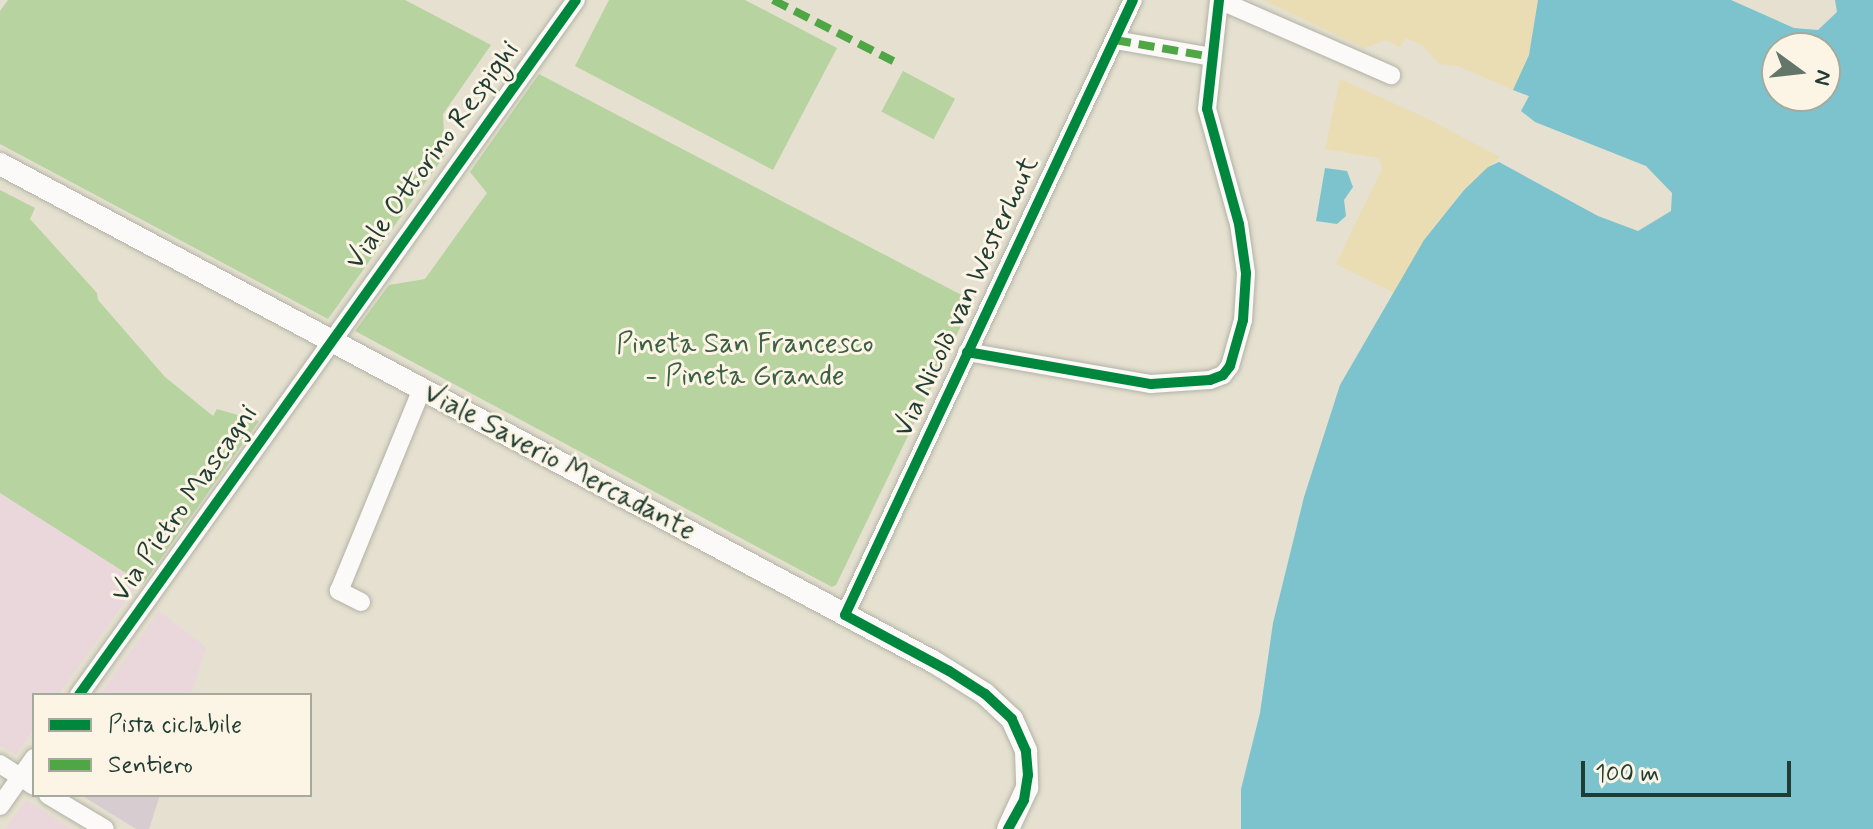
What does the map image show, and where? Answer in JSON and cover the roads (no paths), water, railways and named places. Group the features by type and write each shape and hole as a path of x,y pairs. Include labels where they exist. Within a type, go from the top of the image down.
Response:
{"main road":[{"name":"Viale Saverio Mercadante","path":"0,164 949,671 1005,710 1023,739 1028,762 1024,800 1010,826"}],"street":[{"name":"Viale Ottorino Respighi","path":"331,340 576,0"},
{"name":"Via Nicolò van Westerhout","path":"845,615 1133,0"},
{"path":"967,352 1151,384 1210,380 1223,375 1230,366 1243,320 1246,273 1239,224 1207,109 1219,0 1391,75"},
{"path":"1115,40 1212,57"},
{"name":"Via Pietro Mascagni","path":"80,693 331,340"},
{"path":"361,602 339,591 422,389"},
{"path":"0,764 27,782 0,806"},
{"path":"51,797 105,829"}],"water":[{"path":"1538,0 1731,0 1794,28 1818,30 1837,12 1835,0 1873,0 1873,829 1241,829 1241,789 1260,713 1273,623 1304,497 1340,385 1424,240 1464,190 1488,167 1499,162 1598,216 1638,231 1671,211 1672,193 1646,166 1535,122 1521,111 1529,96 1513,90 1529,55"},
{"path":"1325,168 1347,171 1353,187 1344,200 1346,216 1337,224 1316,221"}],"park label":[{"name":"Pineta San Francesco - Pineta Grande","path":"745,361"}]}
